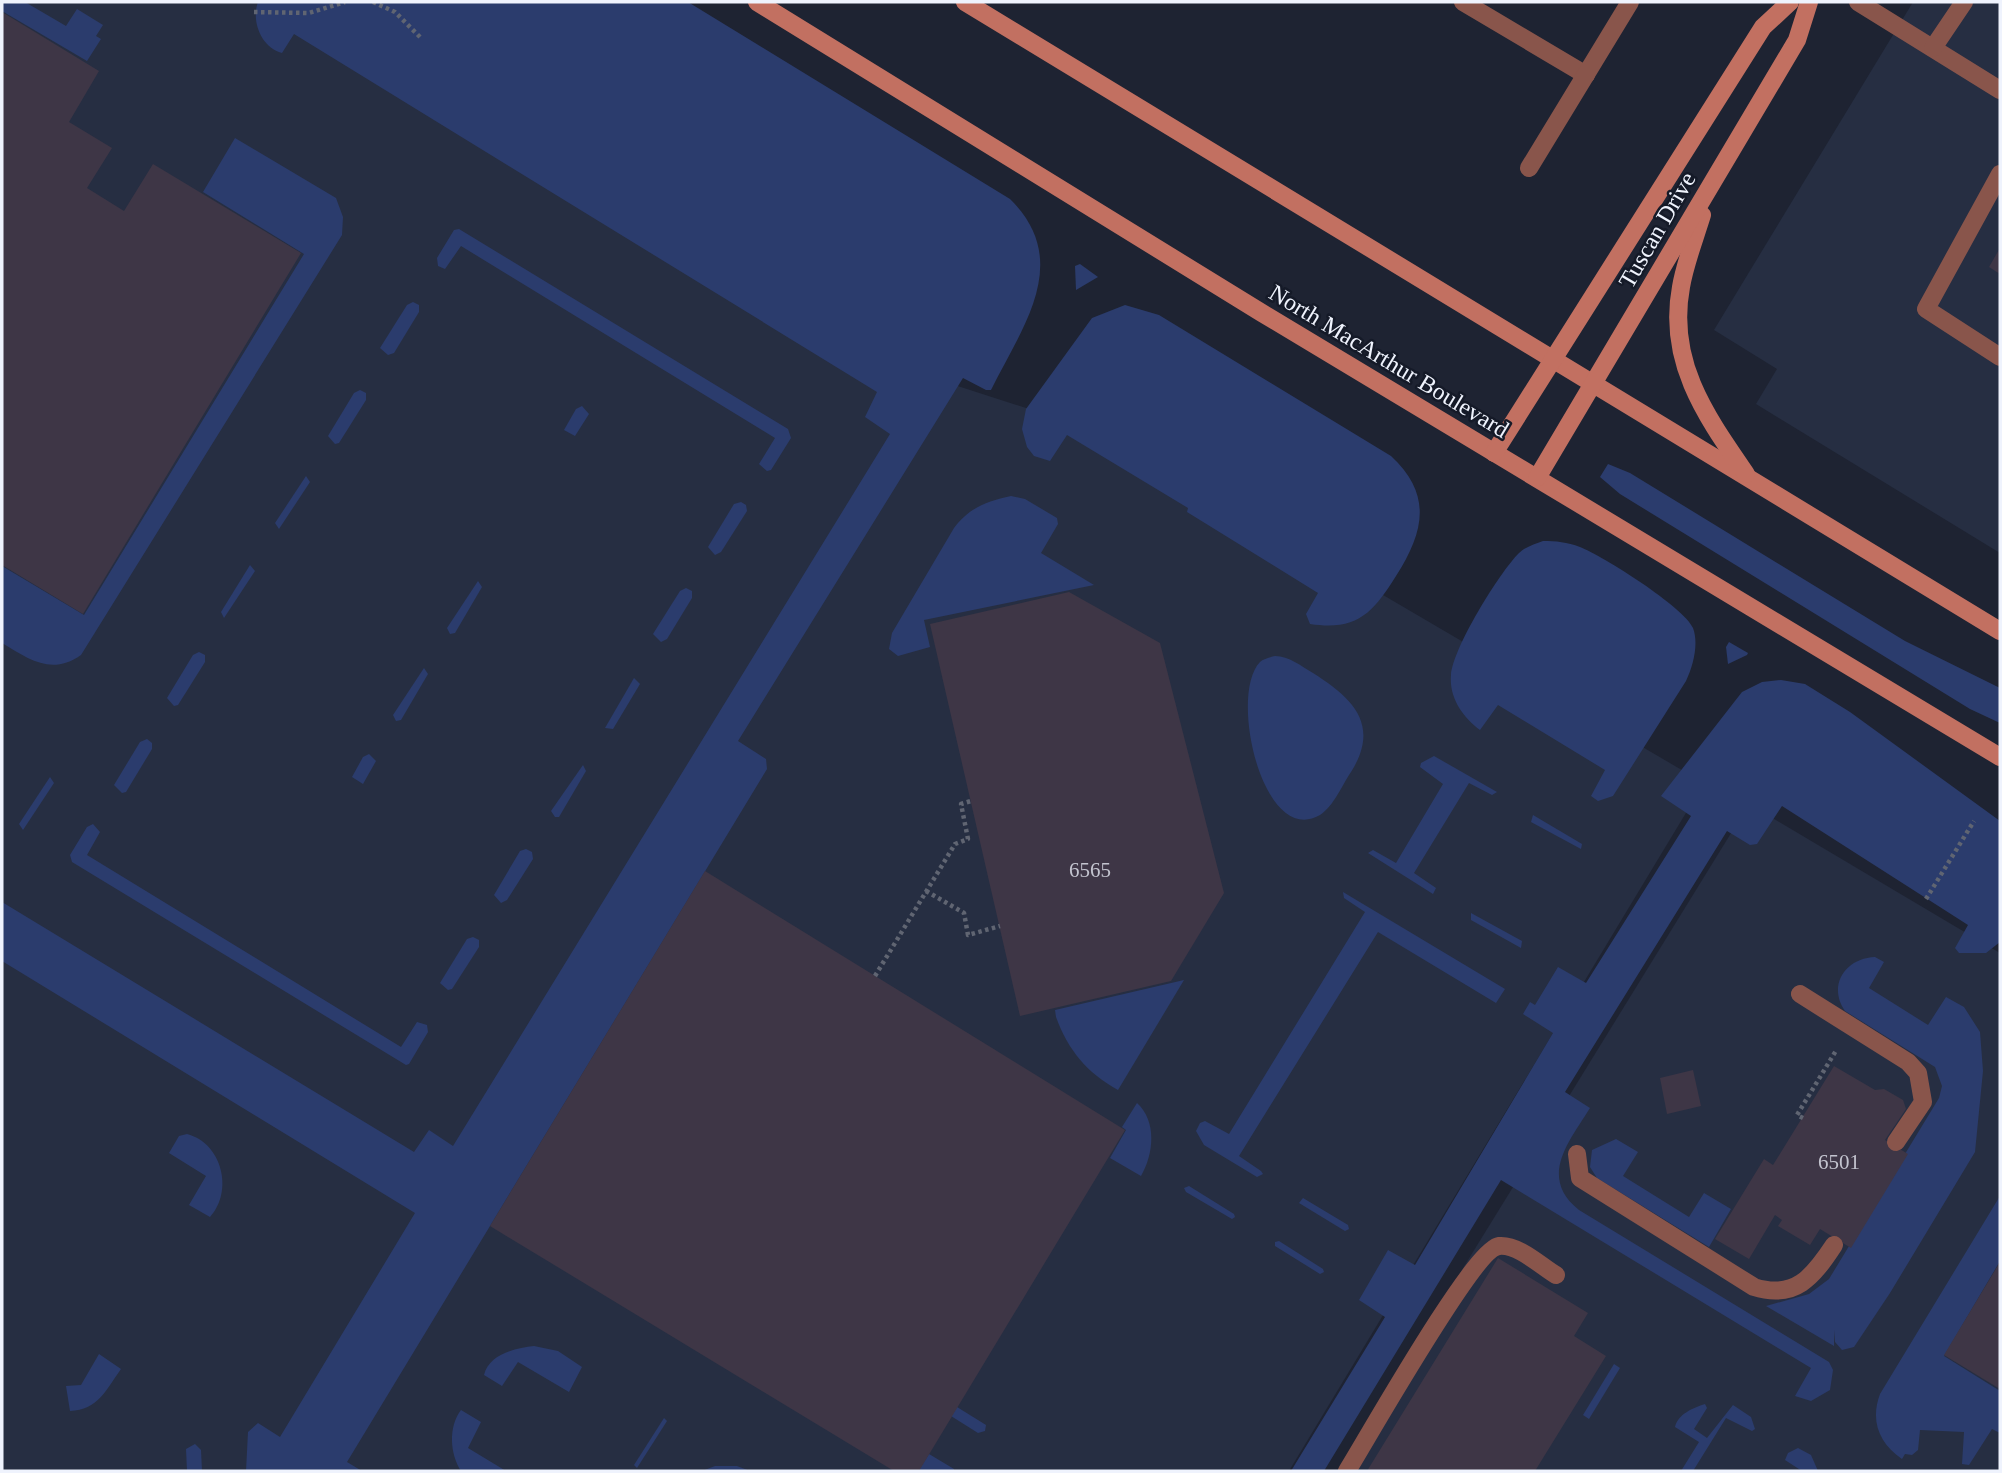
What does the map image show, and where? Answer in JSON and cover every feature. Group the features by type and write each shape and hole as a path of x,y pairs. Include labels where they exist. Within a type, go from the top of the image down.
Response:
{"main road":[{"name":"North MacArthur Boulevard","path":"757,2 1494,453 2000,757"},
{"path":"965,2 2000,631"},
{"name":"Tuscan Drive","path":"1494,453 1763,27 1790,2"},
{"name":"Tuscan Drive","path":"1537,478 1797,40 1809,2"},
{"path":"1709,189 1681,288 1679,338 1691,387 1750,480"}],"lane":[{"path":"1463,2 1586,75"},
{"path":"1529,169 1630,2"},
{"path":"1858,2 2000,90"},
{"path":"1933,48 1964,2"},
{"path":"2000,174 1926,309 2000,357"},
{"path":"1800,994 1908,1062 1918,1073 1923,1102 1896,1142"},
{"path":"1577,1154 1580,1178 1754,1287 1770,1292 1786,1291 1802,1283 1819,1267 1834,1245"},
{"path":"1347,1471 1458,1289 1487,1251 1500,1246 1518,1251 1556,1275"}],"path":[{"path":"254,12 309,13 345,2"},
{"path":"373,2 395,12 420,37"},
{"path":"874,976 955,844 968,839 961,804 971,801"},
{"path":"1926,899 1974,821"},
{"path":"926,891 964,913 968,935 1000,926"},
{"path":"1803,1118 1797,1115 1839,1046"}],"shaded area":[{"path":"2,2 293,2 936,379 1110,435 1704,783 1289,1471 2,1471"},
{"path":"2,2 25,2 66,26 77,9 103,25 96,36 101,39 87,61 2,11"},
{"path":"258,2 688,2 1010,199 1029,222 1038,246 1040,270 1028,318 991,390 963,378 738,741 766,759 767,769 347,1462 362,1471 246,1471 248,1432 258,1423 280,1437 415,1213 2,961 2,902 414,1152 429,1130 453,1146 890,434 865,417 877,392 294,34 282,53 275,50 259,32 256,17"},
{"path":"1913,2 2000,2 2000,553 1756,404 1777,369 1714,330"},
{"path":"235,138 336,198 343,217 342,235 81,655 60,664 40,663 2,643 2,566 84,615 304,254 203,192"},
{"path":"459,229 788,429 791,438 771,470 767,471 759,464 775,438 461,246 445,269 438,266 437,258 454,230"},
{"path":"1080,264 1098,277 1076,290 1075,266"},
{"path":"413,302 419,305 419,312 394,353 388,355 380,348 407,305"},
{"path":"1125,305 1159,315 1391,456 1404,471 1418,500 1418,529 1406,560 1371,609 1352,622 1340,625 1310,624 1306,614 1318,593 1187,512 1188,508 1067,435 1050,461 1034,456 1027,447 1022,429 1026,409 1092,318"},
{"path":"360,390 366,393 366,400 339,443 335,444 328,436 354,393"},
{"path":"582,406 589,414 575,436 564,430 576,409"},
{"path":"1608,464 1630,473 1905,641 2000,688 2000,723 1970,709 1620,494 1600,477"},
{"path":"306,476 310,482 279,529 275,523"},
{"path":"1011,496 1025,499 1057,518 1058,524 1041,553 1094,585 924,620 930,647 898,656 889,649 892,633 954,528 979,506"},
{"path":"741,502 746,505 747,511 721,552 715,555 708,547 734,504"},
{"path":"1543,541 1580,547 1623,571 1675,608 1687,619 1695,634 1694,655 1686,681 1613,796 1598,801 1591,796 1605,770 1498,705 1480,730 1463,713 1452,691 1451,675 1454,663 1478,611 1519,553"},
{"path":"250,565 255,571 224,618 221,612"},
{"path":"478,581 482,587 455,633 450,634 447,628"},
{"path":"686,588 692,591 692,598 667,639 661,642 653,634 680,591"},
{"path":"1729,642 1748,653 1747,655 1728,664 1726,647"},
{"path":"199,652 205,655 205,662 178,705 174,706 167,698 193,655"},
{"path":"1275,656 1295,662 1340,692 1358,714 1362,726 1360,755 1334,801 1320,815 1300,819 1282,810 1268,790 1257,763 1250,734 1248,704 1251,679 1260,662"},
{"path":"424,668 428,674 401,720 396,721 393,715"},
{"path":"634,678 640,684 613,729 605,728"},
{"path":"1781,680 1805,684 1850,712 2000,821 2000,942 1986,953 1959,953 1955,948 1968,925 1782,806 1757,844 1750,845 1727,831 1565,1092 1590,1108 1566,1147 1559,1172 1560,1185 1567,1198 1579,1210 1829,1362 1833,1370 1830,1390 1811,1401 1795,1396 1811,1368 1501,1180 1324,1471 1291,1471 1385,1317 1359,1300 1388,1250 1415,1265 1553,1033 1523,1014 1530,1002 1535,1005 1558,967 1586,983 1691,816 1661,796 1742,692 1762,682"},
{"path":"147,739 152,743 152,749 126,792 122,793 114,785 140,742"},
{"path":"369,754 376,761 363,784 352,777 363,757"},
{"path":"1434,756 1497,792 1492,795 1469,783 1414,873 1436,888 1433,894 1368,853 1373,850 1396,863 1443,784 1420,767 1421,763"},
{"path":"583,765 586,771 559,817 555,817 551,811"},
{"path":"50,777 54,783 23,830 19,824"},
{"path":"1749,804 2000,953 2000,1471 1338,1471"},
{"path":"1533,815 1582,844 1581,849 1531,822"},
{"path":"93,824 100,832 87,855 401,1047 417,1022 427,1025 428,1032 409,1064 406,1065 72,862 70,855 87,827"},
{"path":"526,849 532,852 533,859 507,900 501,903 494,895 520,851"},
{"path":"1343,892 1505,989 1496,1003 1378,932 1239,1156 1261,1171 1263,1174 1257,1177 1204,1145 1196,1131 1200,1123 1205,1121 1229,1134 1365,912 1344,898"},
{"path":"1471,913 1522,941 1521,948 1471,920"},
{"path":"473,937 479,940 479,947 452,989 448,990 440,983 467,939"},
{"path":"1875,957 1884,962 1869,988 1928,1025 1946,997 1964,1007 1980,1032 1983,1071 1975,1152 1890,1293 1854,1347 1842,1350 1835,1342 1834,1330 1834,1346 1766,1306 1809,1294 1829,1279 1939,1098 1942,1086 1935,1067 1845,1011 1840,1001 1838,992 1842,975 1856,962"},
{"path":"1184,980 1118,1090 1097,1076 1080,1059 1066,1040 1056,1017 1055,1010"},
{"path":"1137,1103 1148,1119 1151,1138 1149,1158 1141,1176 1110,1158 1126,1130 1122,1127"},
{"path":"187,1134 209,1147 221,1169 221,1194 210,1217 189,1205 206,1176 169,1153 179,1136"},
{"path":"1616,1139 1638,1152 1623,1176 1689,1217 1704,1193 1731,1209 1709,1247 1597,1178 1590,1167 1592,1150"},
{"path":"1189,1186 1235,1217 1232,1219 1186,1192 1184,1188"},
{"path":"2000,1196 2000,1261 1944,1356 2000,1391 2000,1433 1992,1429 1969,1465 1962,1464 1964,1432 1920,1430 1918,1450 1912,1455 1905,1454 1902,1459 1887,1446 1879,1431 1876,1413 1880,1394"},
{"path":"1303,1198 1348,1225 1349,1229 1345,1231 1299,1203"},
{"path":"1279,1241 1324,1272 1320,1274 1275,1246 1275,1242"},
{"path":"534,1346 558,1351 582,1367 569,1392 518,1362 502,1386 484,1375 497,1357 519,1348"},
{"path":"99,1354 121,1369 94,1403 80,1410 70,1411 66,1386 81,1385"},
{"path":"1614,1364 1620,1368 1589,1419 1583,1415"},
{"path":"1705,1404 1707,1408 1694,1429 1707,1438 1733,1405 1751,1417 1755,1429 1752,1431 1726,1418 1693,1471 1681,1471 1699,1442 1675,1427 1683,1415"},
{"path":"957,1407 986,1425 985,1431 978,1433 951,1416"},
{"path":"461,1410 481,1422 468,1448 506,1471 461,1471 453,1449 452,1432"},
{"path":"664,1418 667,1421 637,1468 634,1465"},
{"path":"195,1444 201,1450 202,1471 187,1471 186,1449"},
{"path":"1798,1448 1811,1455 1818,1471 1802,1471 1785,1460 1788,1453"},
{"path":"929,1454 954,1469 954,1471 918,1471"},
{"path":"715,1466 737,1466 750,1471 702,1471"}],"building":[{"path":"2,12 99,71 69,122 112,148 87,188 124,211 153,164 301,253 83,614 2,565"},
{"path":"2000,248 2000,274 1989,267"},
{"path":"1069,592 1160,643 1224,893 1171,981 1020,1016 930,624"},
{"path":"705,871 1125,1130 919,1471 894,1471 490,1226"},
{"path":"1834,1066 1875,1090 1884,1089 1903,1100 1906,1109 1885,1140 1908,1154 1851,1248 1820,1229 1810,1245 1778,1226 1782,1220 1775,1215 1749,1259 1715,1239 1764,1159 1773,1165"},
{"path":"1693,1070 1701,1106 1667,1114 1660,1078"},
{"path":"1498,1258 1588,1313 1574,1336 1606,1356 1535,1471 1367,1471"},
{"path":"2000,1262 2000,1389 1944,1355"}]}
